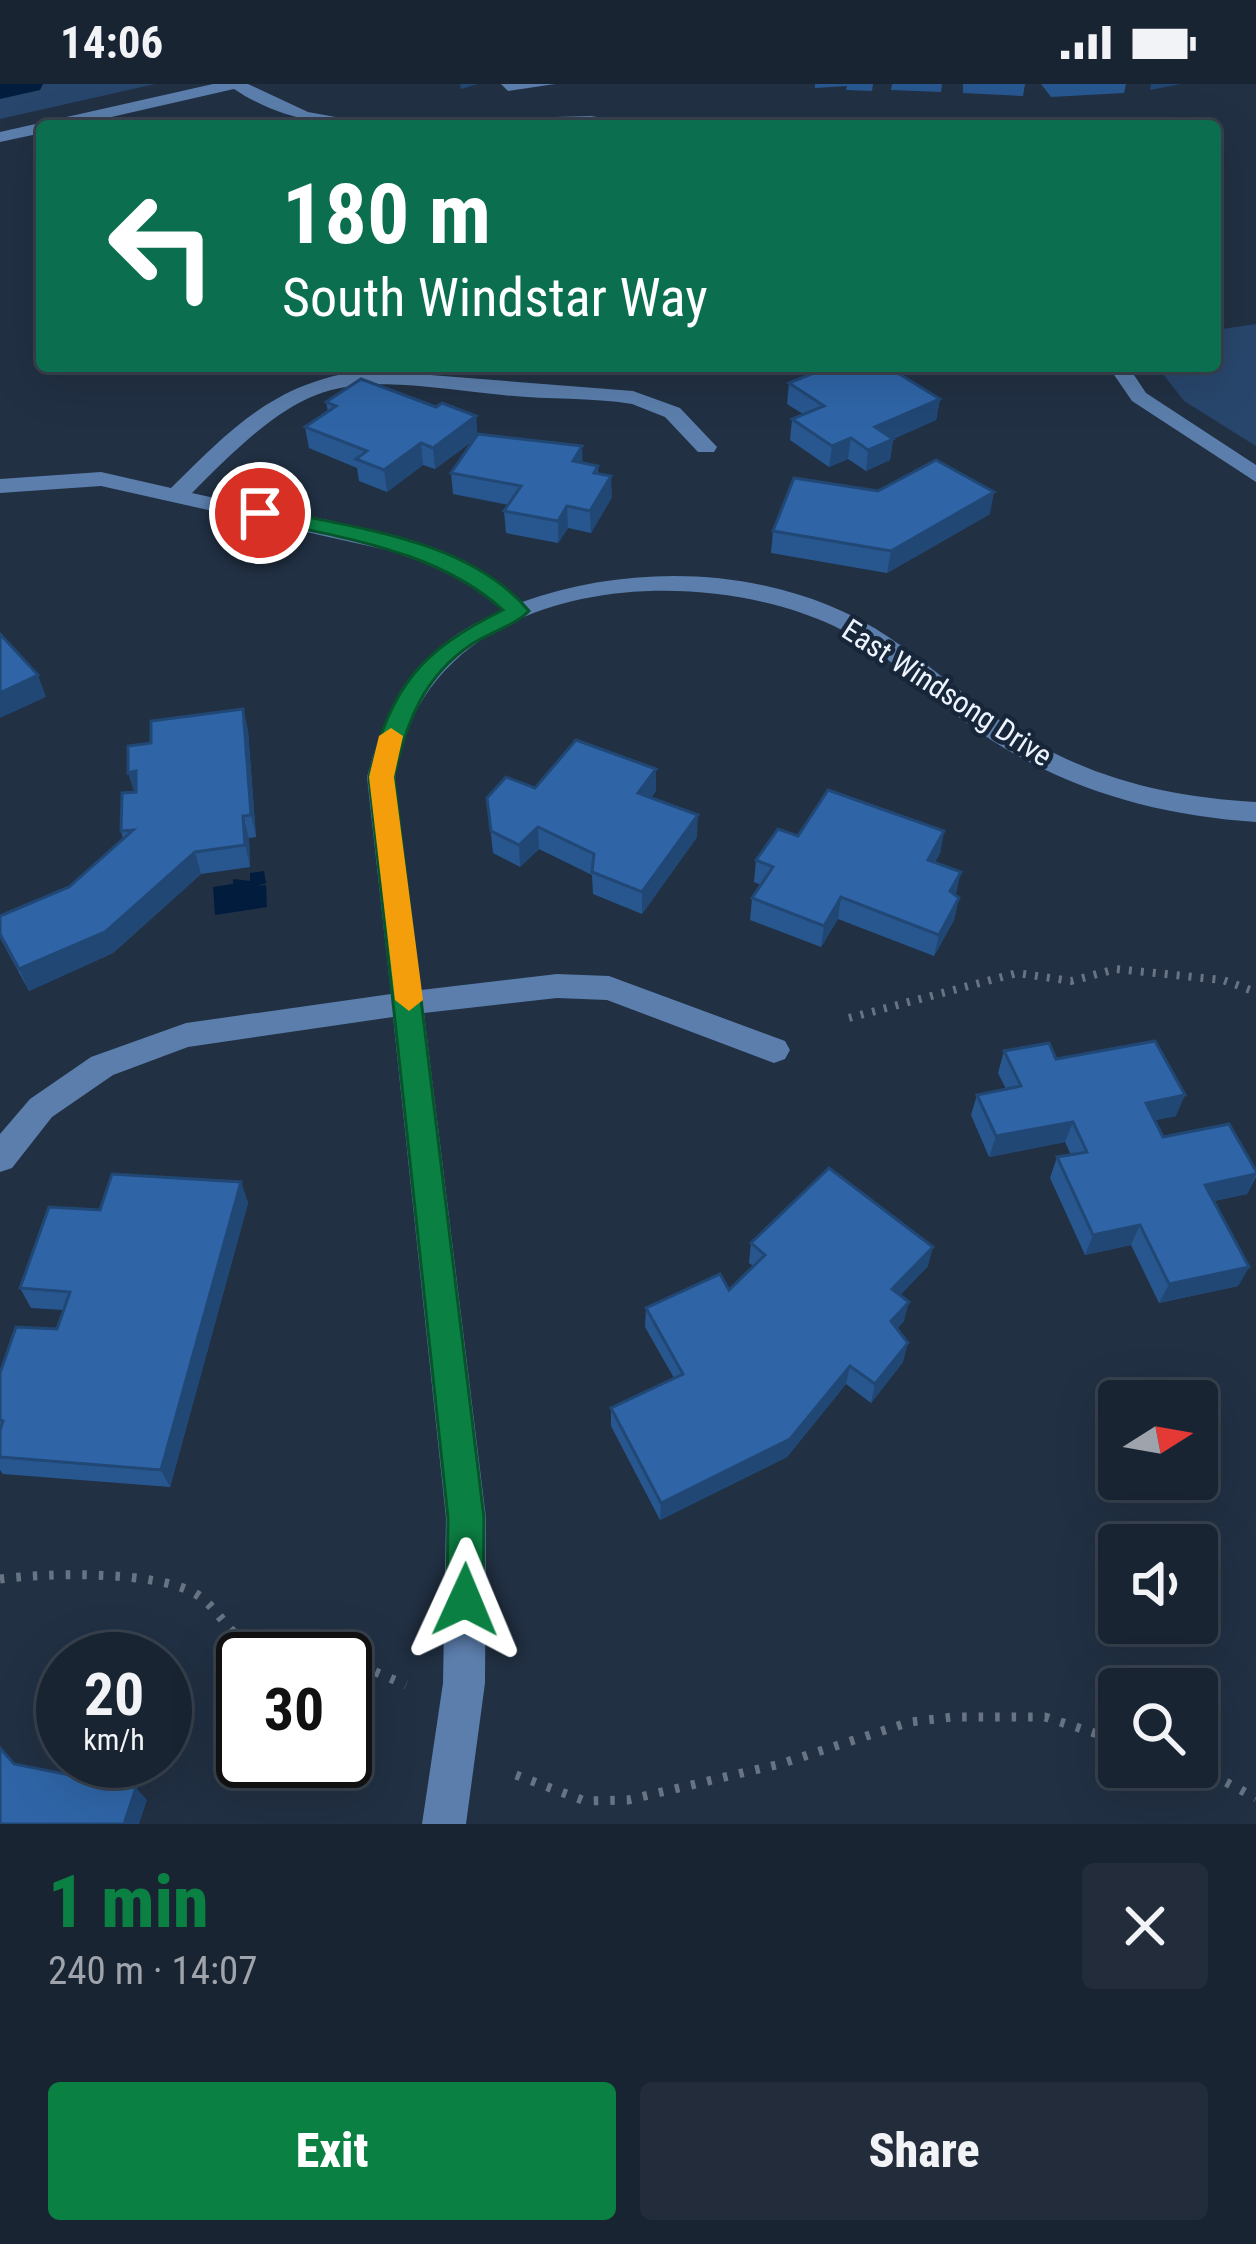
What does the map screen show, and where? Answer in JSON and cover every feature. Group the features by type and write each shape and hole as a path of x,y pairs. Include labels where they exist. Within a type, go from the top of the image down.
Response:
{"street":[{"path":"77,120 236,84 271,106 314,120"},
{"path":"508,86 547,84"},
{"path":"0,137 36,129"},
{"path":"1122,372 1139,397 1256,475"},
{"path":"178,494 264,410 314,387 356,377 399,374 518,391 635,398 670,411 706,447"},
{"path":"0,486 101,479 426,552 491,588 518,611"},
{"name":"East Windsong Drive","path":"444,1824 464,1683 466,1518 381,777 394,722 436,661 466,637 518,611 593,589 647,584 723,586 782,597 846,623 1016,746 1107,790 1212,811 1256,812"},
{"path":"0,1158 41,1108 102,1066 186,1035 409,1003 557,986 609,988 774,1049"}],"path":[{"path":"850,1018 922,994 973,988 1017,973 1071,981 1115,969 1222,980 1256,992"},
{"path":"0,1579 69,1576 186,1588 216,1607 236,1632"},
{"path":"372,1670 406,1684"},
{"path":"516,1775 585,1801 628,1800 780,1764 910,1722 1045,1717 1098,1734"},
{"path":"1218,1778 1256,1798"}],"shaded area":[{"path":"10,84 155,84 0,119 0,92"},
{"path":"1256,324 1256,446 1184,401 1162,372 1221,372 1221,329"},
{"path":"264,871 266,883 257,886 266,885 267,907 215,915 213,887 233,884 233,879 250,881 250,873"}],"building":[{"path":"816,372 896,372 940,399 875,427 893,439 868,450 851,438 832,446 792,419 824,406 789,383"},
{"path":"361,379 436,407 442,403 476,416 433,448 421,443 384,470 356,459 367,451 305,427 336,406 326,402"},
{"path":"478,434 582,446 573,461 598,466 594,473 611,476 590,511 567,506 558,521 504,511 521,486 451,473"},
{"path":"936,460 994,492 891,551 773,531 794,478 878,491"},
{"path":"0,634 38,675 0,693"},
{"path":"243,709 251,815 243,816 245,845 195,852 105,932 19,969 0,934 0,916 69,887 133,830 121,831 122,793 136,792 136,771 128,773 128,746 151,743 151,721"},
{"path":"576,740 656,769 638,793 698,815 642,892 592,872 594,854 538,827 519,845 491,831 487,798 506,777 535,788"},
{"path":"828,790 944,831 928,860 961,872 950,891 959,898 939,935 841,897 824,926 752,898 773,867 756,860 778,829 798,836"},
{"path":"1155,1041 1185,1095 1146,1103 1163,1137 1229,1124 1256,1171 1205,1185 1249,1267 1169,1284 1140,1225 1093,1235 1057,1157 1087,1152 1073,1122 996,1136 977,1095 1021,1086 1004,1051 1049,1043 1056,1059"},
{"path":"829,1168 933,1247 892,1289 909,1302 891,1321 908,1343 875,1384 850,1366 790,1439 661,1503 611,1408 683,1374 646,1308 720,1274 729,1290 765,1255 751,1243"},
{"path":"112,1174 241,1182 161,1470 0,1457 0,1373 16,1327 57,1329 70,1292 20,1288 49,1207 100,1210"},
{"path":"0,1748 14,1764 36,1768 36,1788 136,1788 124,1824 0,1824"}],"waterway":[{"path":"0,91 30,84"}],"slow traffic":[{"path":"391,736 381,777 409,1000"}],"route":[{"path":"260,513 426,552 491,588 518,611 466,637 436,661 394,722 381,777 466,1518 465,1600"}]}
